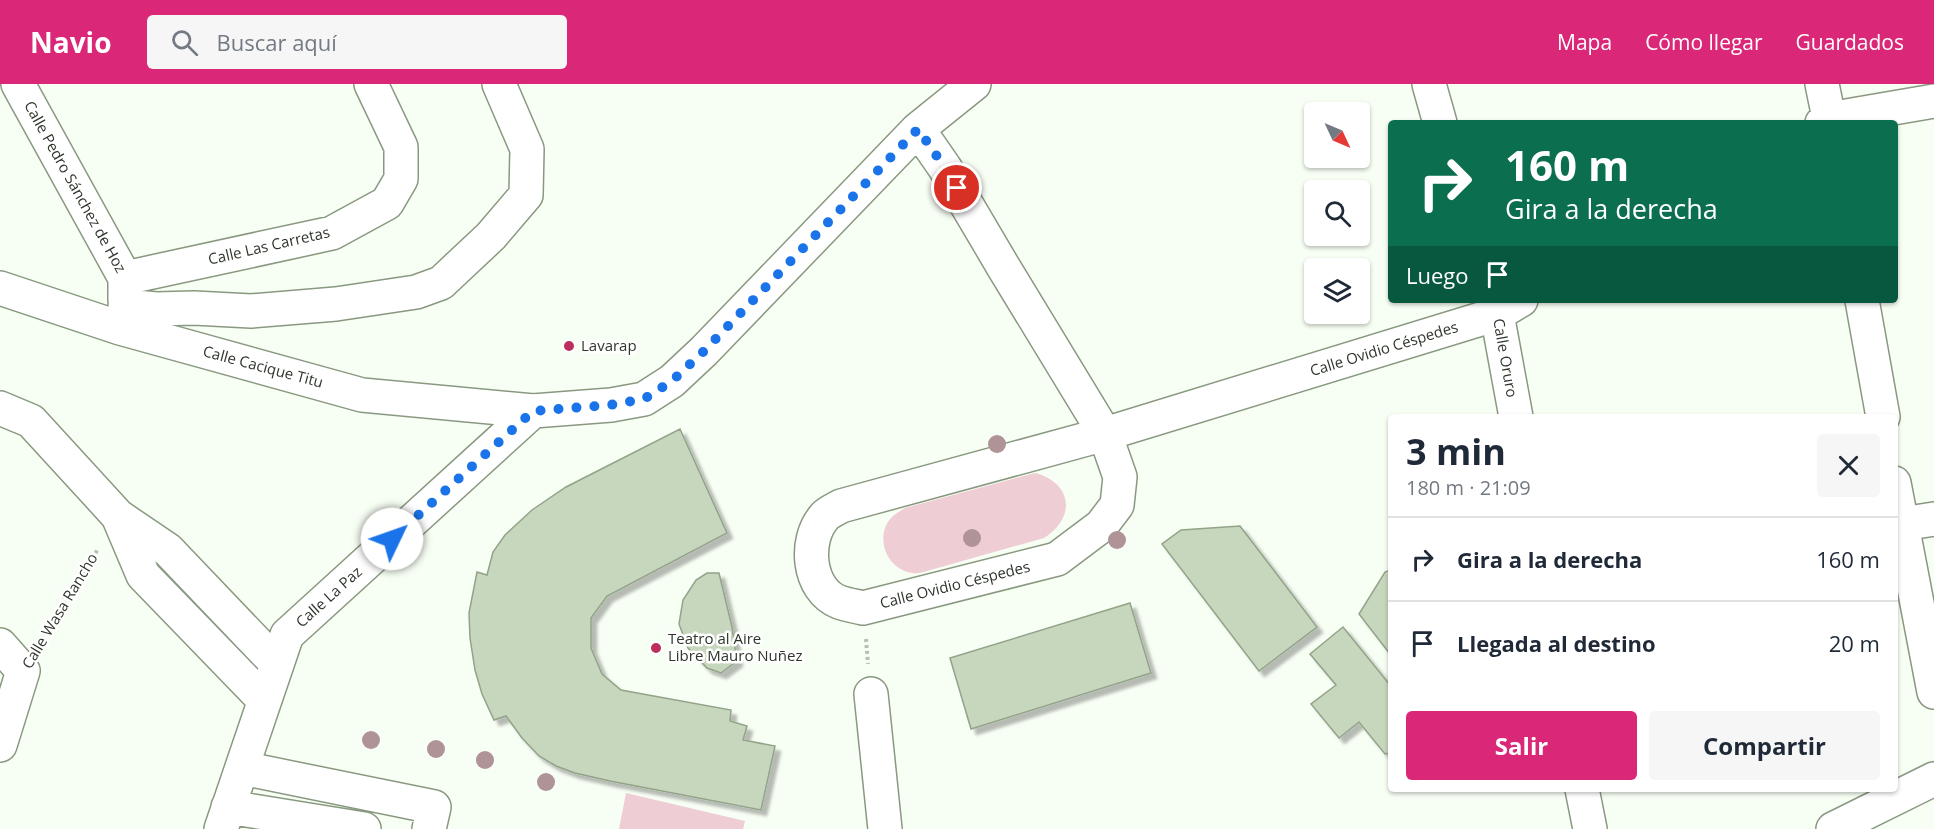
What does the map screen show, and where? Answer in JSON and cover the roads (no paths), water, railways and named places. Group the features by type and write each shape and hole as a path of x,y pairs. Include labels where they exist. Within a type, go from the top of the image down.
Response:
{"street":[{"name":"Calle Pedro Sánchez de Hoz","path":"18,84 123,304"},
{"name":"Calle Las Carretas","path":"123,304 332,233 387,204 401,179 401,147 371,84"},
{"path":"123,304 156,309 251,311 336,304 416,292 441,283 491,236 526,195 527,149 499,84"},
{"path":"533,411 610,405 644,399 672,381 704,351 918,129 974,84"},
{"path":"1429,84 1439,120"},
{"path":"1821,84 1827,120"},
{"path":"1837,120 1934,101"},
{"path":"918,129 945,168 1105,435"},
{"name":"Calle Cacique Titu","path":"0,288 123,304 362,395 533,411"},
{"path":"1863,303 1882,414"},
{"name":"Calle Ovidio Céspedes","path":"1105,435 1120,477 1117,505 1101,526 1057,559 863,608 838,602 826,592 813,574 810,548 825,516 841,506 1105,435 1504,305"},
{"name":"Calle Oruro","path":"1504,305 1516,414"},
{"path":"0,408 31,420 118,516 168,550 277,664"},
{"name":"Calle La Paz","path":"219,823 242,768 287,635 533,411"},
{"path":"1898,504 1934,692"},
{"path":"118,516 143,576 264,700"},
{"path":"1902,524 1934,519"},
{"name":"Calle Wasa Rancho","path":"0,645 23,671 2,733"},
{"path":"871,694 885,829"},
{"path":"242,768 434,807 429,829"},
{"path":"1833,829 1934,779"},
{"path":"1583,792 1590,829"},
{"path":"219,823 364,829"}],"place":[{"name":"Lavarap","path":"569,346"},
{"name":"Teatro al Aire Libre Mauro Nuñez","path":"656,648"}]}
